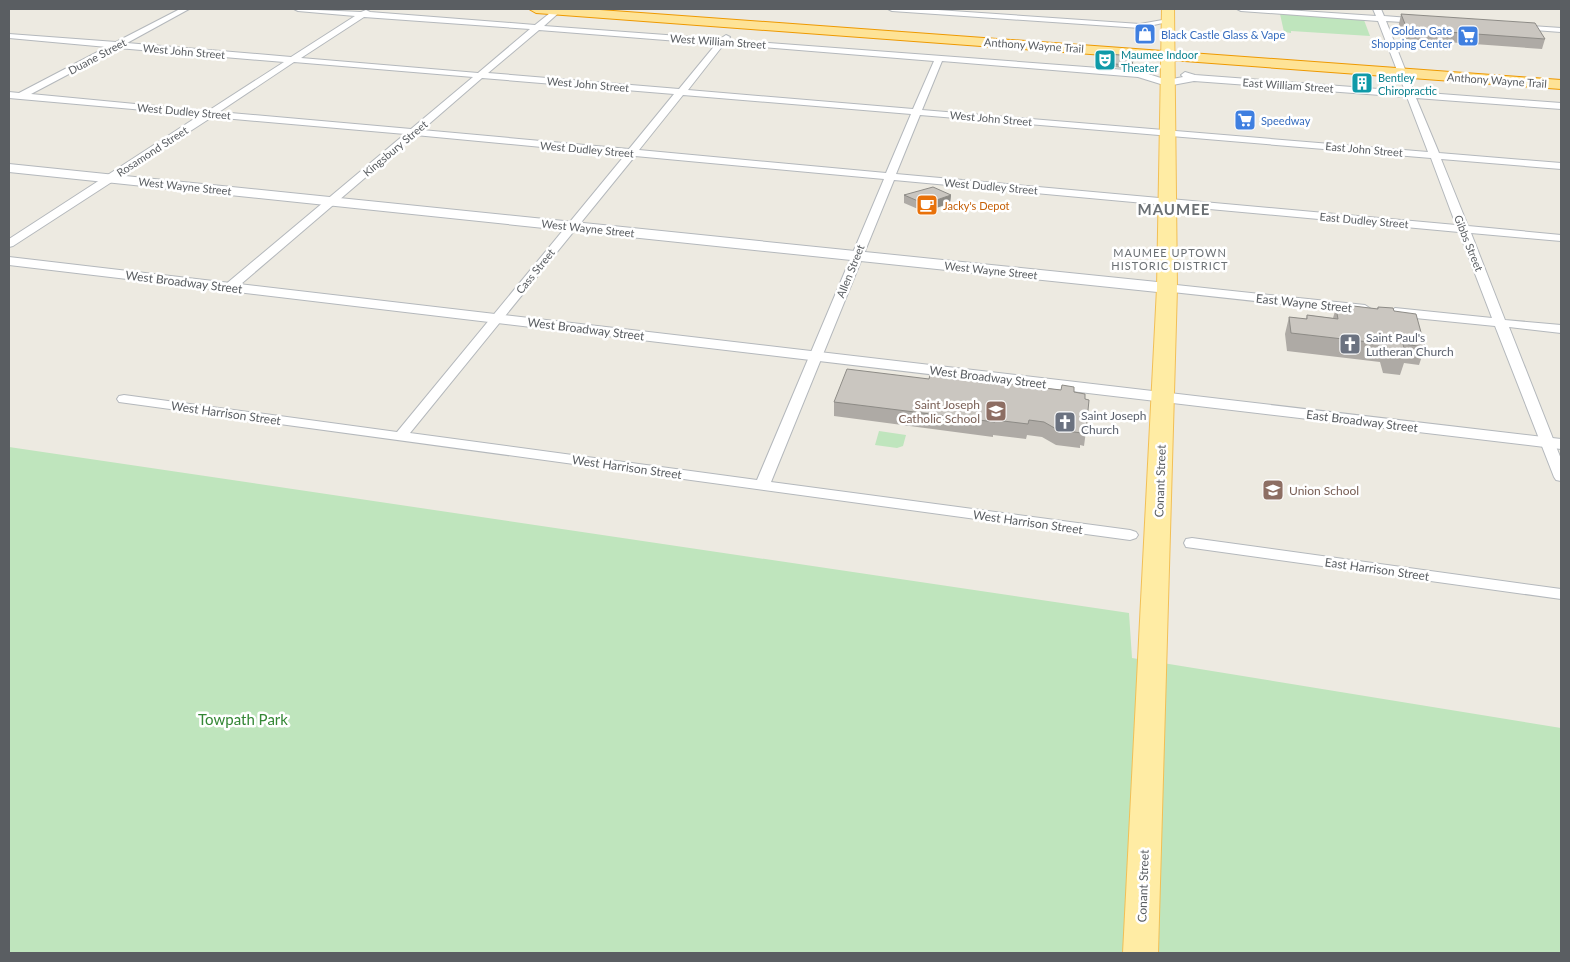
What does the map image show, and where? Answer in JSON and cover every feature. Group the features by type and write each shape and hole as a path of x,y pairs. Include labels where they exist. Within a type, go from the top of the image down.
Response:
{"highway":[{"name":"Anthony Wayne Trail","path":"536,9 1168,38"},
{"name":"Anthony Wayne Trail","path":"604,9 1168,38 1401,70 1561,85"},
{"name":"Anthony Wayne Trail","path":"1401,70 1561,79"}],"main road":[{"name":"Conant Street","path":"1140,953 1164,398 1167,288 1166,133 1168,38"}],"street":[{"name":"Duane Street","path":"9,103 185,9"},
{"name":"West William Street","path":"298,9 368,11 538,27 724,39 1139,74"},
{"path":"892,9 1140,26 1168,38"},
{"path":"1241,9 1424,21"},
{"name":"Gibbs Street","path":"1377,9 1500,322 1554,443 1561,477"},
{"name":"Kingsbury Street","path":"230,287 558,10"},
{"name":"Rosamond Street","path":"9,244 368,11"},
{"path":"1140,26 1168,38"},
{"path":"1512,27 1561,30"},
{"name":"West John Street","path":"9,36 1166,133"},
{"name":"West William Street","path":"1139,74 1168,38"},
{"name":"West William Street","path":"1139,74 1168,38"},
{"name":"East William Street","path":"1168,38 1194,78"},
{"name":"East William Street","path":"1168,38 1194,78"},
{"name":"Cass Street","path":"400,437 724,39"},
{"name":"Allen Street","path":"762,486 939,58"},
{"name":"East William Street","path":"1194,78 1561,106"},
{"name":"West Dudley Street","path":"9,95 1166,202"},
{"name":"East John Street","path":"1166,133 1561,166"},
{"name":"West Wayne Street","path":"9,168 1167,288"},
{"name":"East Dudley Street","path":"1166,202 1561,238"},
{"name":"West Broadway Street","path":"9,261 1164,398"},
{"name":"East Wayne Street","path":"1167,288 1561,329"},
{"name":"East Broadway Street","path":"1164,398 1554,443"},
{"name":"West Harrison Street","path":"124,399 1130,535"},
{"name":"East Harrison Street","path":"1192,543 1561,594"}],"green space":[{"path":"1280,14 1364,20 1370,36 1284,32"},
{"path":"879,431 906,435 903,446 897,448 875,445"},
{"name":"Towpath Park","path":"9,447 1129,613 1132,658 1561,728 1561,953 9,953"}],"building":[{"path":"1401,14 1535,23 1545,39 1407,29"},
{"path":"1107,54 1134,56 1132,65 1114,64"},
{"path":"933,187 951,195 925,204 904,195"},
{"path":"1345,305 1378,309 1378,307 1393,308 1394,311 1416,314 1425,347 1403,344 1406,357 1389,355 1386,344 1291,333 1289,317 1307,319 1307,315 1338,319 1336,308 1345,310"},
{"path":"847,369 929,379 931,371 962,375 961,378 1061,390 1062,385 1074,387 1074,392 1085,394 1085,399 1089,400 1086,431 1082,430 1082,433 1058,430 1044,422 1029,420 1028,424 995,420 995,422 834,402"}],"place":[{"name":"Black Castle Glass & Vape","path":"1145,34"},
{"name":"Golden Gate Shopping Center","path":"1468,36"},
{"name":"Maumee Indoor Theater","path":"1105,60"},
{"name":"Bentley Chiropractic","path":"1362,83"},
{"name":"Speedway","path":"1245,120"},
{"name":"Jacky's Depot","path":"927,205"},
{"name":"Saint Paul's Lutheran Church","path":"1350,344"},
{"name":"Saint Joseph Catholic School","path":"996,411"},
{"name":"Saint Joseph Church","path":"1065,422"},
{"name":"Union School","path":"1273,490"}],"district":[{"name":"MAUMEE","path":"1174,209"},
{"name":"MAUMEE UPTOWN HISTORIC DISTRICT","path":"1170,258"}]}
